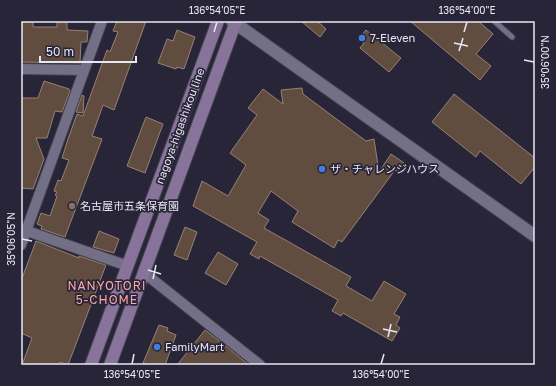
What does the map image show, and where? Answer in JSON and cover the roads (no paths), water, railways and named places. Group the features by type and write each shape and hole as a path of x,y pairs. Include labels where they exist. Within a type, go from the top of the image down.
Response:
{"main road":[{"name":"nagoya-higashikou line","path":"91,365 218,21"},
{"name":"nagoya-higashikou line","path":"110,365 235,22"}],"street":[{"path":"21,245 24,231 102,21"},
{"path":"235,22 535,236"},
{"path":"21,69 84,70"},
{"path":"24,231 128,266"},
{"path":"143,272 260,365"}],"lane":[{"path":"494,21 512,37"}],"place":[{"name":"7-Eleven","path":"362,38"},
{"name":"ザ・チャレンジハウス","path":"322,169"},
{"name":"名古屋市五条保育園","path":"72,206"},
{"name":"FamilyMart","path":"157,347"}],"district":[{"name":"NANYOTORI 5-CHOME","path":"107,293"}]}
